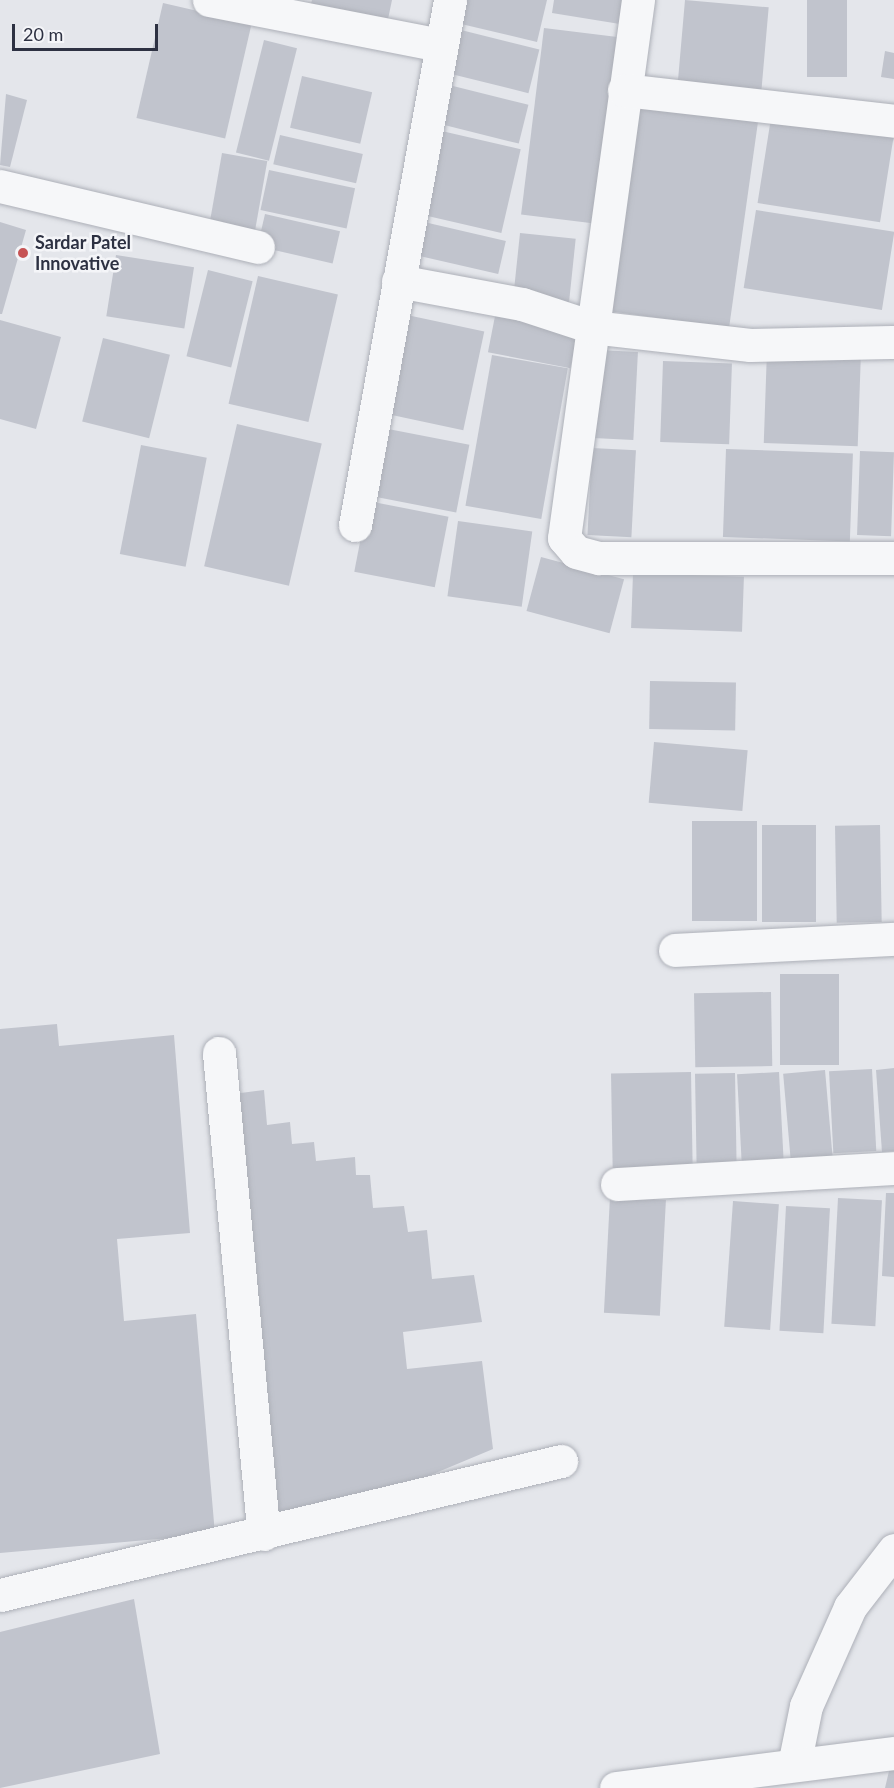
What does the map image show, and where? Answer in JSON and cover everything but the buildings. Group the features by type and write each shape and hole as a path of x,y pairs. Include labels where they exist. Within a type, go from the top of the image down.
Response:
{"street":[{"path":"209,0 441,45"},
{"path":"355,525 450,0"},
{"path":"638,0 566,509 564,538 576,552 599,558 894,558"},
{"path":"624,90 894,121"},
{"path":"0,186 258,247"},
{"path":"398,281 522,304 592,327 750,345 894,342"},
{"path":"675,950 894,939"},
{"path":"219,1053 264,1534"},
{"path":"617,1184 894,1168"},
{"path":"0,1595 264,1534 561,1461"},
{"path":"794,1766 806,1706 850,1607 894,1550"},
{"path":"616,1788 894,1753"}],"place":[{"name":"Sardar Patel Innovative","path":"23,253"}]}
